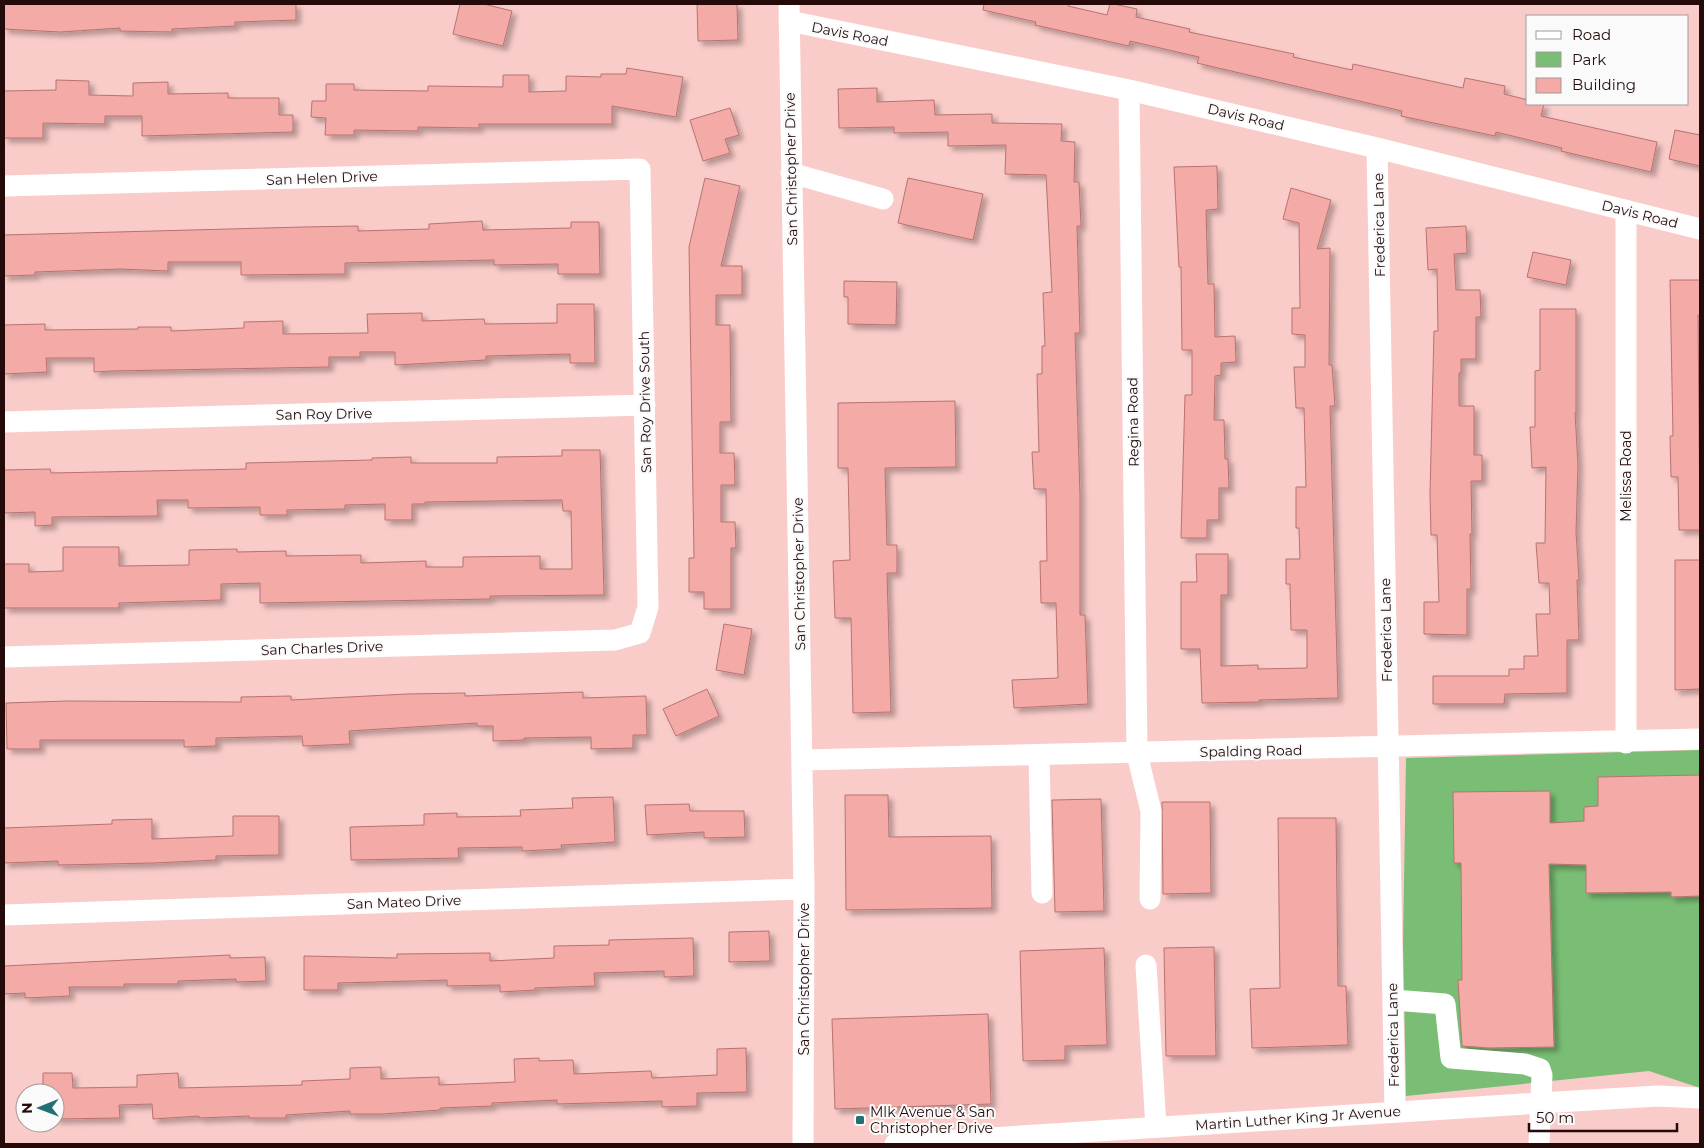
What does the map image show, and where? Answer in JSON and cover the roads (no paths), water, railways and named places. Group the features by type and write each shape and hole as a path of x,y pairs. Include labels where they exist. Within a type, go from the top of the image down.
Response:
{"street":[{"name":"Davis Road","path":"789,13 1377,148 1700,229"},
{"name":"San Christopher Drive","path":"789,13 804,890 803,1144"},
{"name":"Regina Road","path":"1129,90 1137,754 1151,811 1150,898"},
{"name":"Frederica Lane","path":"1377,148 1395,1112"},
{"name":"San Helen Drive","path":"4,186 640,169"},
{"name":"San Roy Drive South","path":"640,169 648,607 640,633"},
{"path":"792,173 883,199"},
{"name":"Melissa Road","path":"1626,210 1626,743"},
{"name":"San Roy Drive","path":"4,422 645,406"},
{"name":"San Charles Drive","path":"4,658 615,640 640,633"},
{"name":"Spalding Road","path":"802,760 1626,743 1700,739"},
{"path":"1039,756 1042,894"},
{"name":"San Mateo Drive","path":"4,915 804,890"},
{"path":"1146,965 1156,1127"},
{"path":"1393,1000 1445,1004 1452,1058 1525,1064 1541,1071 1539,1144"},
{"name":"Martin Luther King Jr Avenue","path":"896,1144 1113,1137 1156,1127 1658,1096 1700,1098"}],"place":[{"name":"Mlk Avenue & San Christopher Drive","path":"860,1120"}]}
